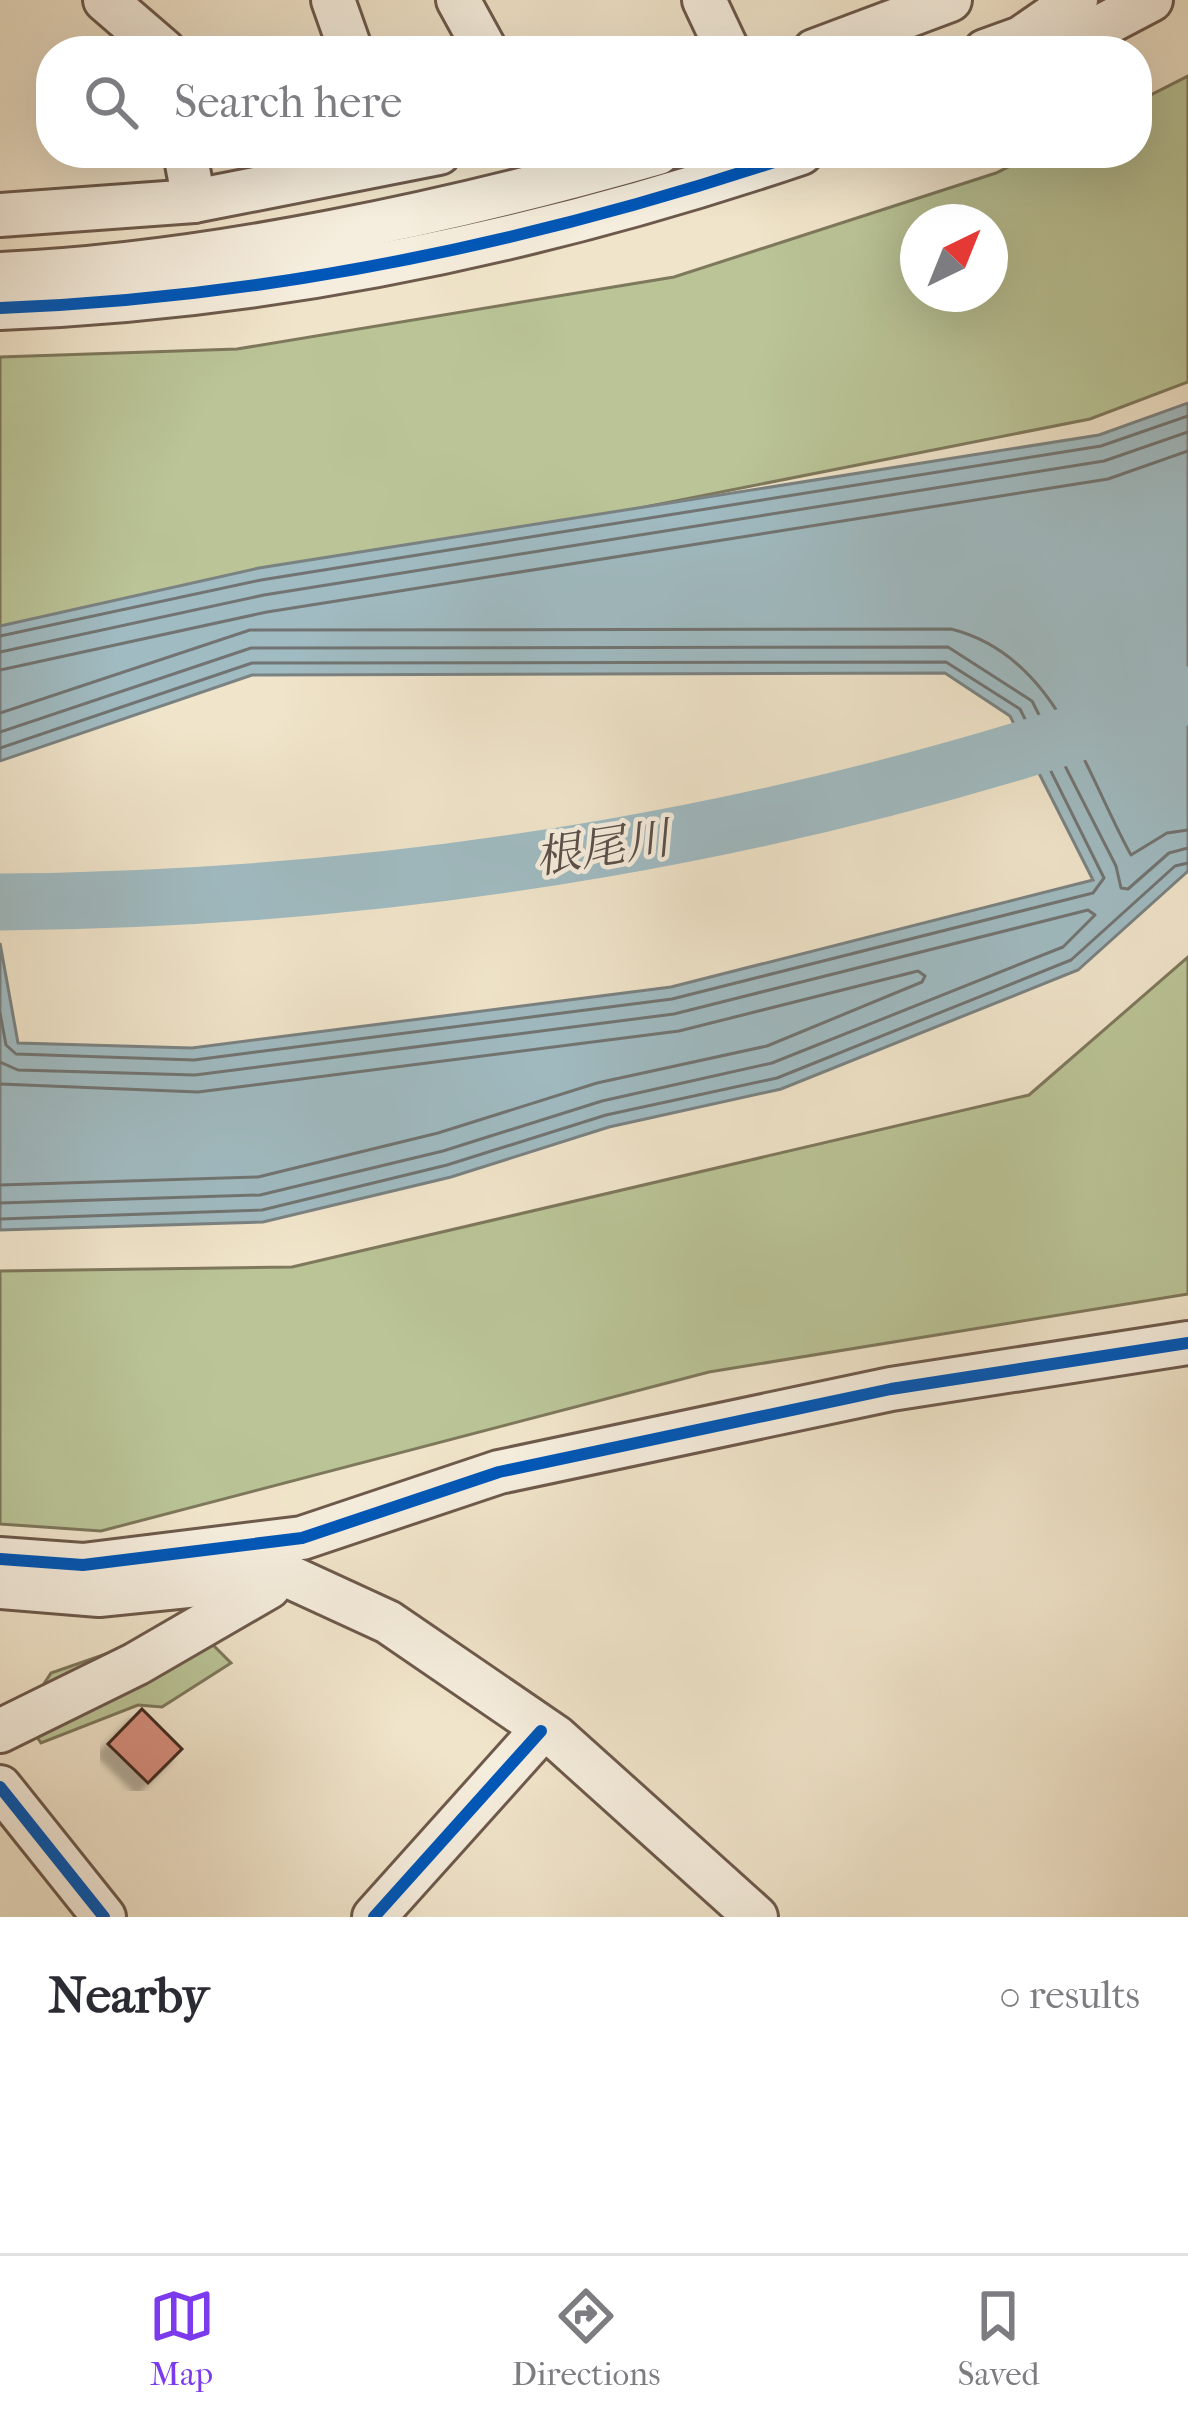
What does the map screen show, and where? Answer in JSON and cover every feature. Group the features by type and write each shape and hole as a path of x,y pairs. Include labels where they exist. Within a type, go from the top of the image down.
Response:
{"street":[{"path":"105,0 147,36"},
{"path":"333,0 346,36"},
{"path":"458,0 478,36"},
{"path":"704,0 721,36"},
{"path":"854,36 950,0"},
{"path":"1024,36 1076,0"},
{"path":"1083,36 1151,0"},
{"path":"188,168 194,201"},
{"path":"0,215 194,201 346,168"},
{"path":"0,274 259,242 540,187 606,168"},
{"path":"0,308 110,304 263,284 489,241 644,204 755,168"},
{"path":"0,1559 83,1565 302,1538 499,1472 891,1389 1188,1343"},
{"path":"0,1731 136,1664 302,1569"},
{"path":"0,1587 99,1595 302,1569 455,1664 556,1738 756,1917"},
{"path":"374,1917 541,1731"},
{"path":"0,1787 104,1917"}],"green space":[{"path":"1188,76 1188,382 1090,419 291,577 0,650 0,357 237,349 674,277 900,204 900,312 1008,312 1008,204 900,204 1006,168 1152,168 1152,94"},
{"path":"1188,957 1188,1294 709,1372 101,1531 0,1524 0,1271 292,1267 1029,1095"},
{"path":"192,1624 231,1663 162,1707 138,1705 41,1743 23,1716 51,1673"}],"water":[{"path":"1188,403 1188,871 1078,970 781,1089 609,1127 451,1177 263,1222 0,1230 0,943 18,1043 192,1048 671,987 1093,880 1010,716 945,673 252,675 0,761 0,626 259,568 1099,435"}],"building":[{"path":"142,1709 182,1749 148,1783 108,1744"}],"waterway":[{"name":"根尾川","path":"0,902 303,888 603,849 899,785 1188,695"}],"cycle path":[{"path":"0,308 102,302 305,278 506,238 754,168"},
{"path":"0,1559 83,1565 302,1538 499,1472 891,1389 1188,1343"},
{"path":"374,1917 541,1731"},
{"path":"0,1787 104,1917"}]}
